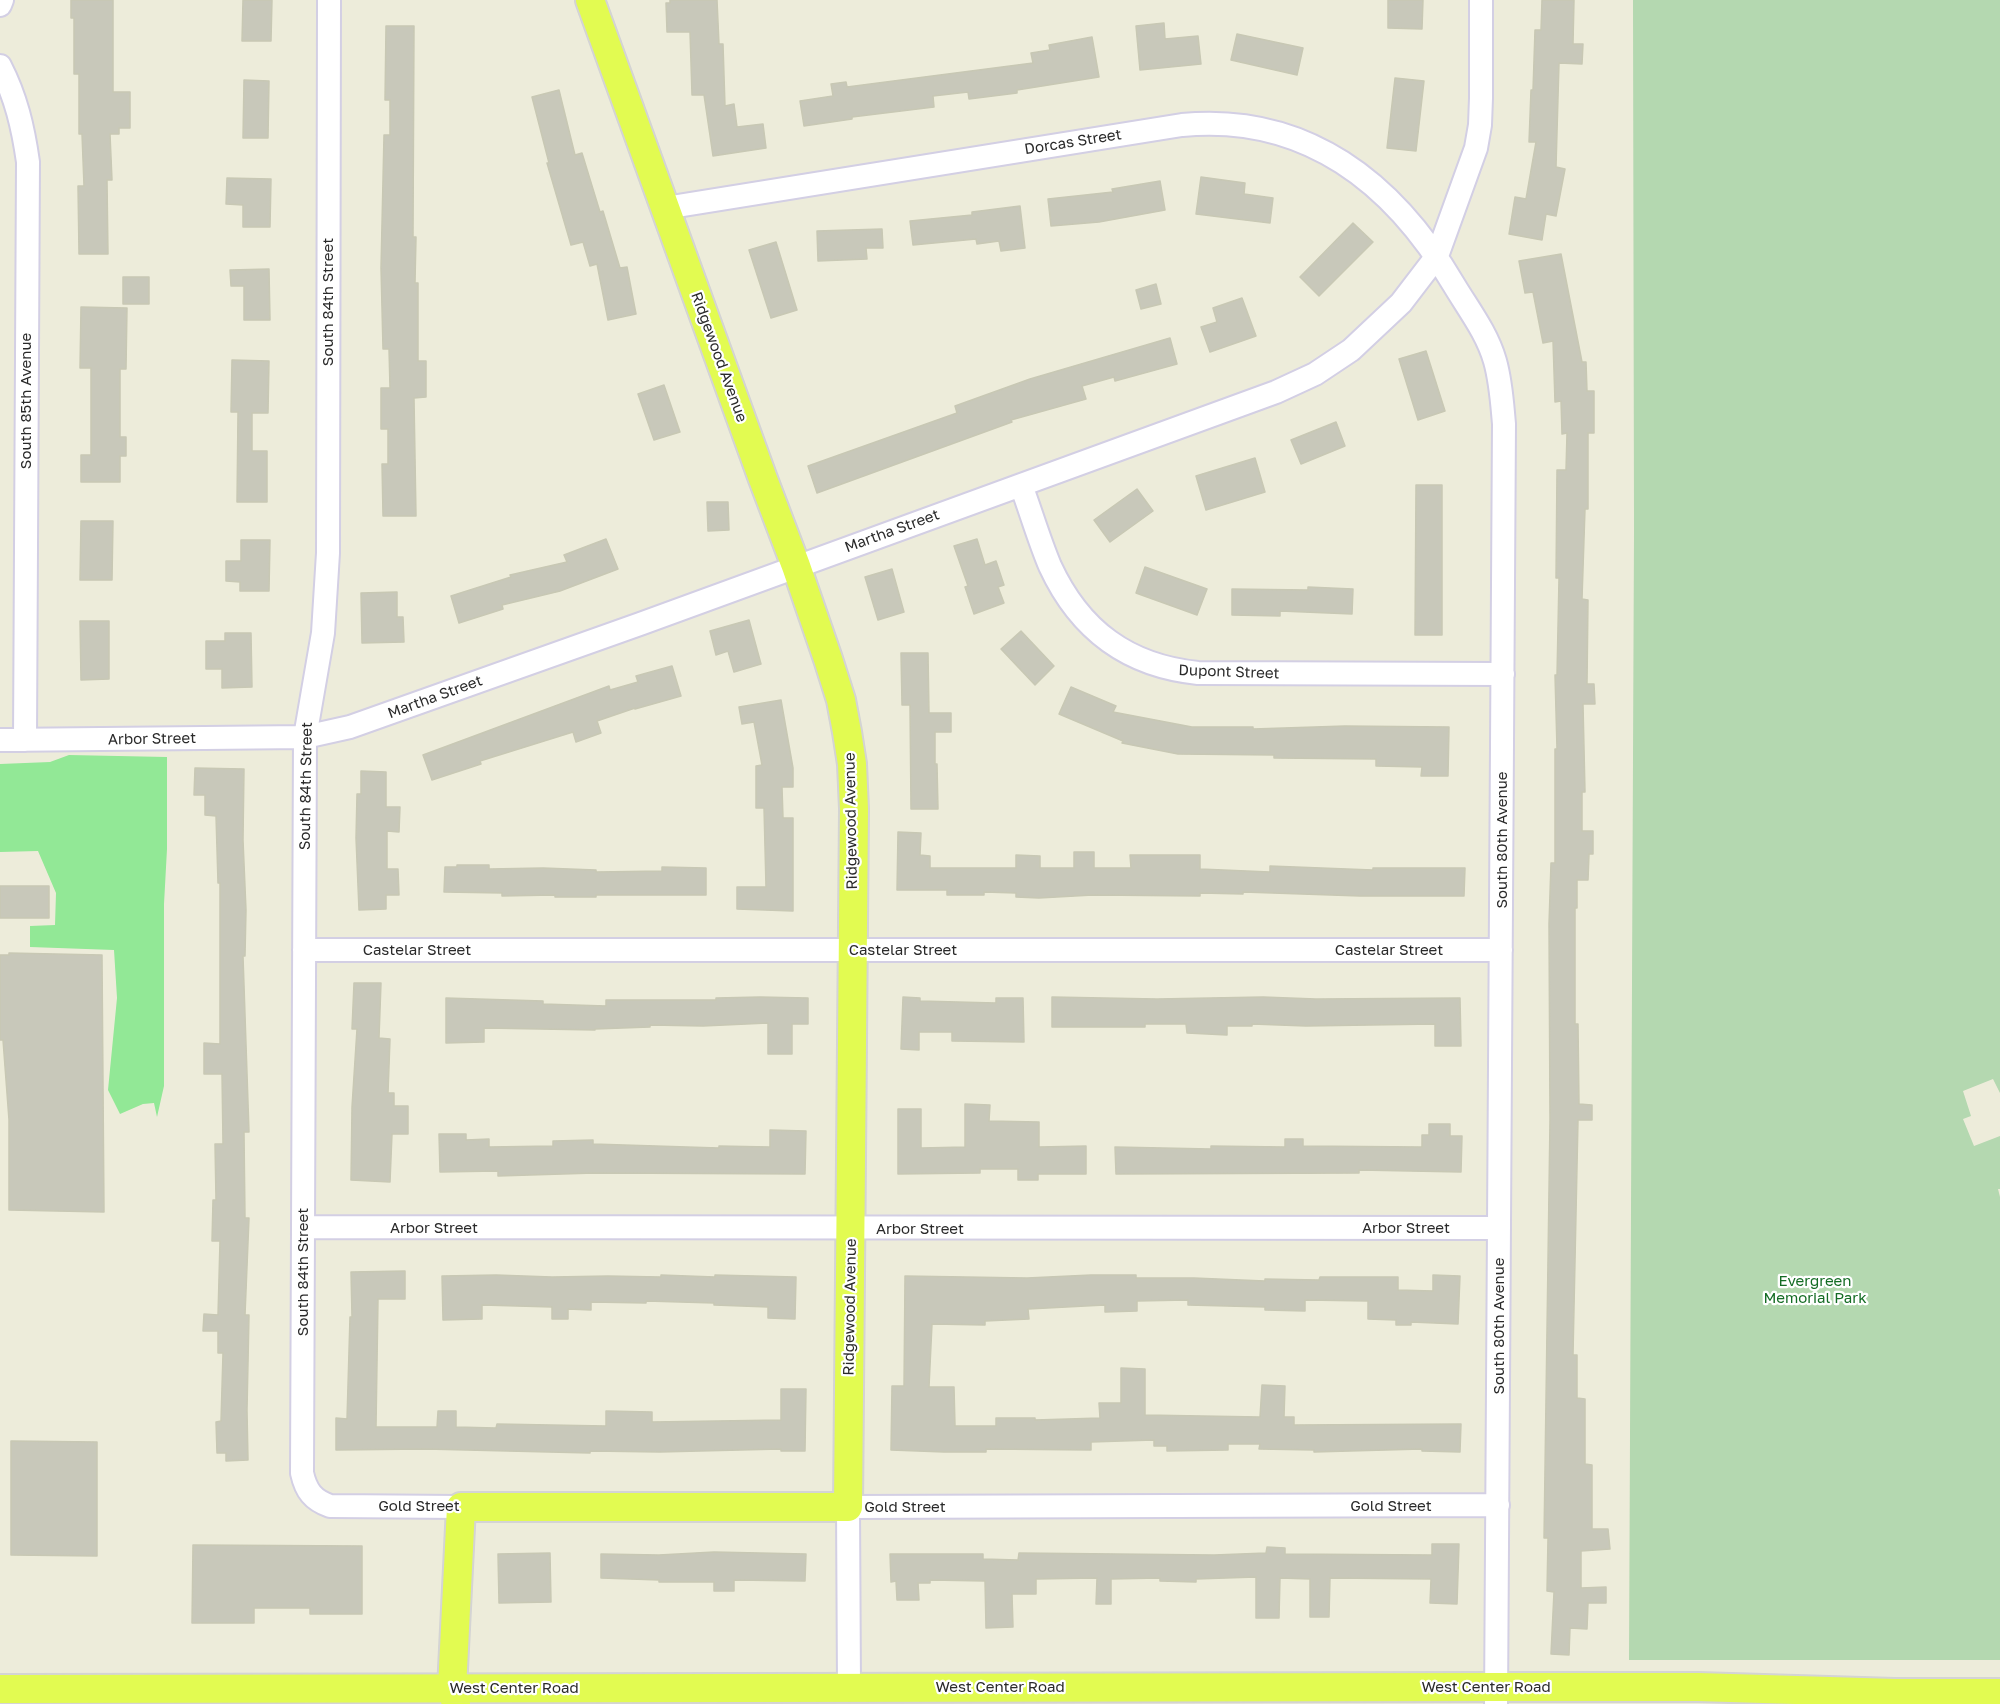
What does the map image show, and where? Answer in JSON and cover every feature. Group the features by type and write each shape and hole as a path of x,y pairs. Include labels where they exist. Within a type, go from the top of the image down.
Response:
{"main road":[{"name":"Ridgewood Avenue","path":"590,0 796,566 837,690 847,732 852,764 854,809 848,1507"},
{"name":"Gold Street","path":"461,1507 848,1507"},
{"path":"451,1699 461,1507"},
{"name":"West Center Road","path":"0,1689 451,1699 849,1687 1044,1695 1496,1695 1698,1687 1895,1693 2000,1693"}],"street":[{"path":"0,4 2,0"},
{"name":"South 84th Street","path":"314,1498 304,1485 302,1473 305,737 323,633 328,553 329,0"},
{"path":"1437,256 1476,147 1480,124 1481,0"},
{"name":"South 85th Avenue","path":"0,66 20,113 28,162 25,740"},
{"name":"Dorcas Street","path":"665,208 1182,124 1224,123 1255,127 1288,136 1343,161 1391,201 1437,256"},
{"name":"Martha Street","path":"305,737 361,723 640,624 1276,392 1315,374 1351,350 1401,303 1437,256"},
{"name":"South 80th Avenue","path":"1437,256 1486,338 1495,360 1501,386 1504,424 1496,1695"},
{"name":"Dupont Street","path":"1021,485 1050,565 1076,609 1094,629 1110,642 1139,660 1171,670 1198,673 1503,674"},
{"name":"Arbor Street","path":"0,740 305,737"},
{"name":"Castelar Street","path":"304,950 1501,950"},
{"name":"Arbor Street","path":"304,1227 1499,1228"},
{"name":"Gold Street","path":"314,1498 330,1506 461,1507"},
{"name":"Gold Street","path":"848,1507 1498,1505"},
{"name":"Ridgewood Avenue","path":"848,1507 849,1687"}],"green space":[{"name":"Evergreen Memorial Park","path":"1633,0 2000,0 2000,1093 1993,1079 1963,1091 1971,1116 1963,1119 1974,1146 2000,1136 2000,1189 1998,1189 2000,1197 2000,1660 1629,1660 1634,531"},
{"path":"69,755 167,757 164,1086 157,1117 154,1103 143,1104 120,1114 108,1090 117,998 114,950 30,947 30,926 55,925 56,893 38,851 0,852 0,764 50,762"}],"building":[{"path":"71,0 113,0 113,92 130,92 130,128 119,128 119,134 110,134 112,180 107,180 108,254 79,254 78,186 84,186 82,134 79,134 79,74 74,74 74,18 71,18"},
{"path":"243,0 272,0 271,41 242,41"},
{"path":"670,0 717,0 719,44 723,44 725,106 734,104 737,127 763,124 766,148 713,156 704,95 692,95 690,32 667,32 666,3 670,3"},
{"path":"1388,0 1423,0 1422,29 1388,28"},
{"path":"1542,0 1574,0 1573,44 1583,44 1582,64 1559,63 1556,167 1565,169 1556,216 1546,214 1542,240 1509,234 1515,197 1526,199 1536,142 1529,142 1531,90 1533,90 1535,30 1541,30"},
{"path":"1164,23 1165,39 1198,36 1201,64 1140,70 1136,26"},
{"path":"386,26 414,26 413,237 416,237 415,283 418,283 418,361 426,361 426,397 414,398 416,516 383,516 382,464 388,464 388,429 381,429 381,388 390,388 389,349 383,349 381,268 384,135 390,135 390,100 385,100"},
{"path":"1237,34 1303,48 1297,75 1231,60"},
{"path":"1092,37 1099,77 1017,90 1017,93 969,99 968,92 933,96 934,107 852,117 852,119 804,126 800,101 833,96 831,84 846,82 847,87 1033,63 1031,53 1050,50 1049,45"},
{"path":"1395,78 1424,81 1416,151 1387,148"},
{"path":"244,80 269,81 268,138 243,138"},
{"path":"559,90 575,155 582,153 620,268 627,267 636,314 608,320 597,264 590,266 583,242 571,245 547,163 549,163 532,97"},
{"path":"1201,177 1245,183 1244,194 1273,198 1270,223 1196,214"},
{"path":"227,178 271,179 270,227 243,227 243,205 226,204"},
{"path":"1160,181 1165,210 1099,222 1051,226 1048,199 1113,192 1112,189"},
{"path":"1020,206 1025,248 1001,251 999,241 977,244 976,239 913,245 910,221 972,215 972,212"},
{"path":"1353,223 1373,242 1319,296 1300,277"},
{"path":"882,229 883,248 866,248 867,259 818,261 817,231"},
{"path":"776,242 797,310 771,318 749,250"},
{"path":"1561,254 1582,362 1586,362 1587,391 1594,391 1594,433 1588,433 1588,509 1585,509 1582,599 1588,600 1587,684 1594,684 1595,704 1583,704 1585,792 1582,792 1582,831 1593,831 1593,854 1589,854 1588,880 1577,880 1577,908 1575,908 1575,1024 1578,1024 1579,1104 1592,1105 1592,1120 1578,1120 1573,1355 1577,1355 1577,1398 1585,1399 1585,1464 1592,1465 1592,1529 1608,1529 1610,1549 1581,1551 1581,1588 1606,1587 1606,1603 1588,1603 1587,1629 1570,1628 1569,1655 1551,1654 1554,1592 1547,1591 1548,1538 1544,1538 1550,1120 1549,924 1551,863 1555,863 1555,749 1557,749 1555,675 1557,675 1559,578 1556,578 1557,470 1566,470 1567,433 1562,434 1561,401 1555,402 1553,341 1543,343 1533,292 1525,293 1519,261"},
{"path":"269,269 270,320 244,320 244,286 231,286 230,270"},
{"path":"123,277 149,277 149,304 123,304"},
{"path":"1156,284 1161,304 1141,309 1136,290"},
{"path":"1242,298 1256,336 1210,352 1201,327 1217,322 1213,308"},
{"path":"81,307 127,308 126,369 120,369 120,437 126,437 126,456 120,456 120,482 81,482 81,455 91,455 91,368 80,368"},
{"path":"1170,338 1177,364 1115,381 1114,377 1082,386 1086,399 1011,420 1012,422 817,493 808,466 957,413 955,406 1030,379"},
{"path":"1426,351 1445,411 1418,420 1399,359"},
{"path":"232,360 269,361 268,413 252,413 252,451 267,451 267,502 237,502 238,412 231,412"},
{"path":"664,385 680,432 654,440 638,394"},
{"path":"1336,422 1345,446 1301,464 1291,440"},
{"path":"1255,458 1265,492 1206,510 1196,476"},
{"path":"1416,485 1442,485 1442,635 1415,635"},
{"path":"1137,489 1153,511 1110,542 1094,520"},
{"path":"707,502 728,502 729,530 708,531"},
{"path":"81,521 113,521 112,580 80,580"},
{"path":"606,539 618,569 560,591 502,605 503,609 459,623 451,596 511,577 510,575 567,562 564,555"},
{"path":"977,539 985,565 996,561 1004,585 998,587 1004,603 974,614 965,587 968,586 954,546"},
{"path":"241,540 270,540 269,591 240,591 240,582 226,581 226,561 241,561"},
{"path":"1145,567 1207,589 1197,615 1136,593"},
{"path":"892,569 904,612 878,620 865,577"},
{"path":"1308,587 1353,589 1352,614 1280,611 1280,616 1232,615 1232,589 1308,590"},
{"path":"397,592 397,617 403,617 404,642 362,643 361,593"},
{"path":"749,620 761,664 734,672 728,651 716,655 710,631"},
{"path":"80,621 109,621 109,679 81,680"},
{"path":"1021,631 1054,666 1035,685 1001,649"},
{"path":"225,633 251,633 252,687 222,688 222,669 206,669 206,641 225,641"},
{"path":"901,653 928,653 929,713 951,713 951,732 935,732 938,809 911,809 910,705 902,705"},
{"path":"672,666 681,696 597,721 601,733 576,742 573,732 480,761 481,764 432,780 423,755 609,686 610,690 638,682 636,676"},
{"path":"1071,687 1116,706 1113,712 1192,727 1253,727 1253,729 1345,726 1449,727 1448,776 1421,776 1422,767 1376,766 1376,759 1178,754 1122,743 1123,741 1059,714"},
{"path":"781,700 793,768 793,787 782,787 783,818 793,818 793,911 737,909 737,887 766,887 764,808 756,808 756,766 762,765 754,722 742,724 739,707"},
{"path":"195,768 244,769 243,840 246,910 245,956 243,956 249,1132 244,1132 245,1218 249,1218 245,1315 249,1315 248,1460 226,1461 226,1453 217,1453 216,1422 221,1421 223,1353 218,1353 218,1331 203,1331 204,1314 218,1315 220,1241 212,1241 213,1200 216,1200 215,1144 223,1144 222,1074 204,1074 204,1043 220,1044 220,883 218,883 216,816 205,815 205,795 194,795"},
{"path":"361,771 386,772 386,807 400,807 399,832 387,831 387,869 398,869 399,895 386,895 386,909 359,910 356,838 357,794 361,794"},
{"path":"898,832 921,833 920,855 930,856 930,868 1016,868 1016,855 1040,856 1040,868 1074,868 1074,852 1094,852 1094,868 1131,868 1130,855 1200,855 1200,869 1270,872 1270,866 1373,870 1373,868 1465,868 1464,896 1360,896 1243,892 1243,894 1200,893 1200,896 1093,895 1039,898 1016,897 1016,893 984,892 984,895 947,895 947,890 897,890"},
{"path":"457,865 489,865 489,869 543,868 596,870 596,872 662,871 662,867 706,868 706,895 555,897 555,895 502,896 502,893 444,892 445,867 457,867"},
{"path":"0,886 49,886 49,918 0,918"},
{"path":"9,953 102,955 104,1212 9,1210 9,1120 3,1040 0,1040 0,955 9,955"},
{"path":"354,983 381,983 379,1038 390,1039 388,1093 394,1093 394,1106 408,1106 408,1134 392,1134 390,1182 351,1180 352,1107 357,1029 352,1029"},
{"path":"903,997 920,998 920,1001 996,1003 996,998 1023,998 1024,1042 952,1041 952,1032 919,1032 919,1050 901,1049"},
{"path":"1052,997 1460,998 1461,1046 1435,1046 1435,1024 1306,1026 1252,1024 1252,1026 1227,1026 1227,1035 1187,1033 1186,1024 1145,1024 1145,1027 1052,1027"},
{"path":"446,998 543,1001 543,1004 606,1006 606,1000 716,1000 716,998 808,998 808,1024 792,1024 792,1054 768,1054 768,1023 703,1026 650,1025 650,1027 595,1030 484,1028 484,1042 446,1043"},
{"path":"965,1104 990,1105 989,1121 1039,1122 1039,1147 1086,1146 1086,1174 1038,1174 1038,1180 1018,1180 1018,1169 980,1169 980,1173 898,1174 898,1109 921,1109 921,1148 965,1147"},
{"path":"1429,1124 1450,1124 1450,1136 1462,1136 1461,1172 1359,1170 1359,1173 1116,1174 1115,1147 1211,1149 1211,1146 1285,1147 1285,1139 1303,1139 1303,1146 1422,1147 1422,1135 1429,1135"},
{"path":"770,1130 806,1131 805,1174 595,1173 498,1176 498,1171 440,1172 439,1134 466,1134 466,1140 489,1139 489,1147 553,1146 553,1141 593,1140 593,1144 719,1148 719,1146 770,1147"},
{"path":"405,1271 405,1299 378,1299 376,1427 437,1427 438,1411 456,1411 456,1427 496,1428 497,1424 606,1426 606,1411 652,1412 652,1422 781,1420 781,1389 806,1389 805,1451 781,1451 781,1449 590,1451 590,1453 425,1449 336,1450 336,1418 347,1419 350,1317 352,1317 351,1272"},
{"path":"1091,1275 1265,1281 1265,1279 1319,1280 1320,1277 1398,1277 1398,1290 1433,1291 1433,1275 1460,1276 1458,1324 1411,1322 1411,1325 1396,1325 1396,1320 1368,1319 1368,1301 1305,1300 1305,1311 1265,1310 1265,1307 1188,1305 1188,1300 1137,1301 1137,1311 1105,1312 1105,1305 1028,1309 1029,1319 985,1321 985,1325 932,1324 929,1387 954,1387 955,1426 996,1426 996,1418 1035,1418 1035,1420 1100,1418 1099,1403 1121,1403 1121,1368 1145,1369 1145,1415 1260,1417 1262,1385 1285,1386 1284,1417 1294,1417 1294,1425 1461,1424 1460,1452 1422,1451 1422,1449 1314,1452 1314,1450 1259,1449 1260,1444 1228,1444 1228,1450 1167,1451 1167,1446 1154,1446 1154,1440 1091,1442 1091,1450 986,1449 986,1452 944,1452 891,1450 892,1386 904,1386 905,1276 1027,1278"},
{"path":"442,1276 796,1277 795,1319 768,1318 768,1307 646,1301 646,1303 591,1302 591,1310 568,1309 568,1319 552,1319 552,1307 482,1305 482,1319 443,1320"},
{"path":"11,1441 97,1442 97,1556 11,1555"},
{"path":"1432,1544 1459,1544 1457,1604 1430,1603 1431,1579 1330,1578 1329,1617 1310,1617 1310,1579 1280,1578 1279,1618 1256,1618 1256,1577 1196,1579 1196,1582 1160,1581 1160,1578 1111,1579 1111,1604 1096,1604 1097,1578 1036,1579 1036,1594 1012,1594 1013,1627 986,1628 985,1581 930,1580 930,1583 918,1583 919,1600 897,1600 896,1581 891,1582 890,1554 983,1554 983,1559 1018,1560 1019,1553 1214,1555 1266,1553 1267,1547 1285,1548 1285,1554 1432,1555"},
{"path":"193,1545 362,1546 362,1614 310,1614 310,1608 254,1608 254,1623 192,1623"},
{"path":"714,1552 806,1554 805,1581 734,1580 734,1591 714,1591 714,1582 659,1582 659,1580 601,1578 601,1554 659,1555"},
{"path":"550,1553 551,1602 499,1603 498,1554"}]}
